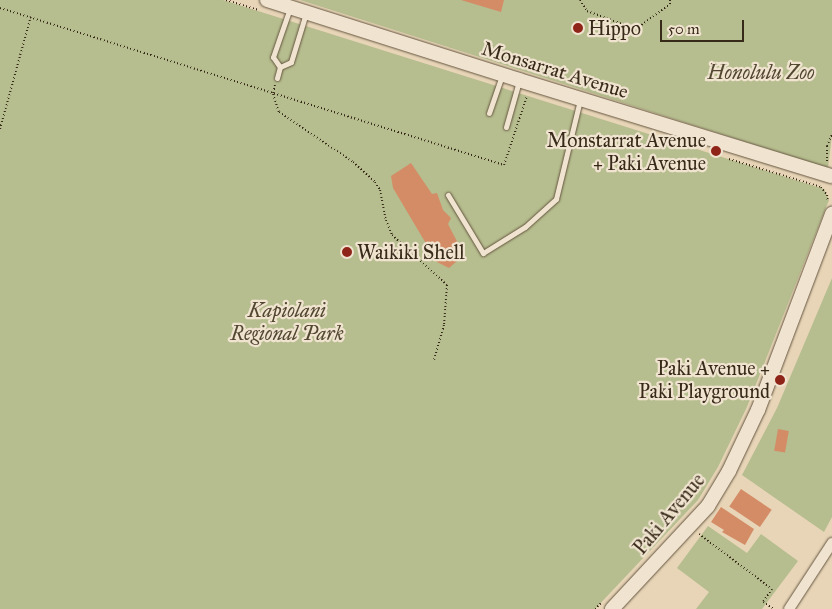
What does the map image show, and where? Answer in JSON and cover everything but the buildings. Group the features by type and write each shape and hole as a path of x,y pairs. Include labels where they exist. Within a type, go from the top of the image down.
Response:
{"street":[{"name":"Monsarrat Avenue","path":"268,0 502,75 832,176"},
{"name":"Paki Avenue","path":"607,605 708,506 729,471 758,410 829,212"},
{"path":"793,607 832,543"}],"lane":[{"path":"280,67 273,57 290,8"},
{"path":"280,67 291,62 306,13"},
{"path":"277,78 280,67"},
{"path":"489,113 502,75"},
{"path":"506,127 519,80"},
{"path":"448,195 482,253 525,227 556,199 580,99"}],"path":[{"path":"580,0 587,11 636,29 670,4 670,0"},
{"path":"0,8 31,16 273,94 504,164 527,95"},
{"path":"0,129 31,16"},
{"path":"273,94 279,112 353,162 375,182 380,190 386,220 392,235 447,285 444,325 434,360"},
{"path":"828,159 827,146 832,134"},
{"path":"727,158 820,186 829,201 829,212"},
{"path":"689,526 772,590 763,602 774,609"},
{"path":"595,609 607,605"}],"green space":[{"name":"Kapiolani Regional Park","path":"0,0 223,0 824,189 829,200 747,407 718,467 698,500 595,609 0,609"},
{"name":"Honolulu Zoo","path":"300,0 832,0 832,135 828,168"},
{"path":"832,278 832,517 824,532 742,475 777,408"},
{"path":"708,526 747,553 761,534 798,561 762,609 696,609 709,592 677,568"}],"place":[{"name":"Hippo","path":"578,28"},
{"name":"Monstarrat Avenue + Paki Avenue","path":"716,151"},
{"name":"Waikiki Shell","path":"347,252"},
{"name":"Paki Avenue + Paki Playground","path":"780,380"}]}
